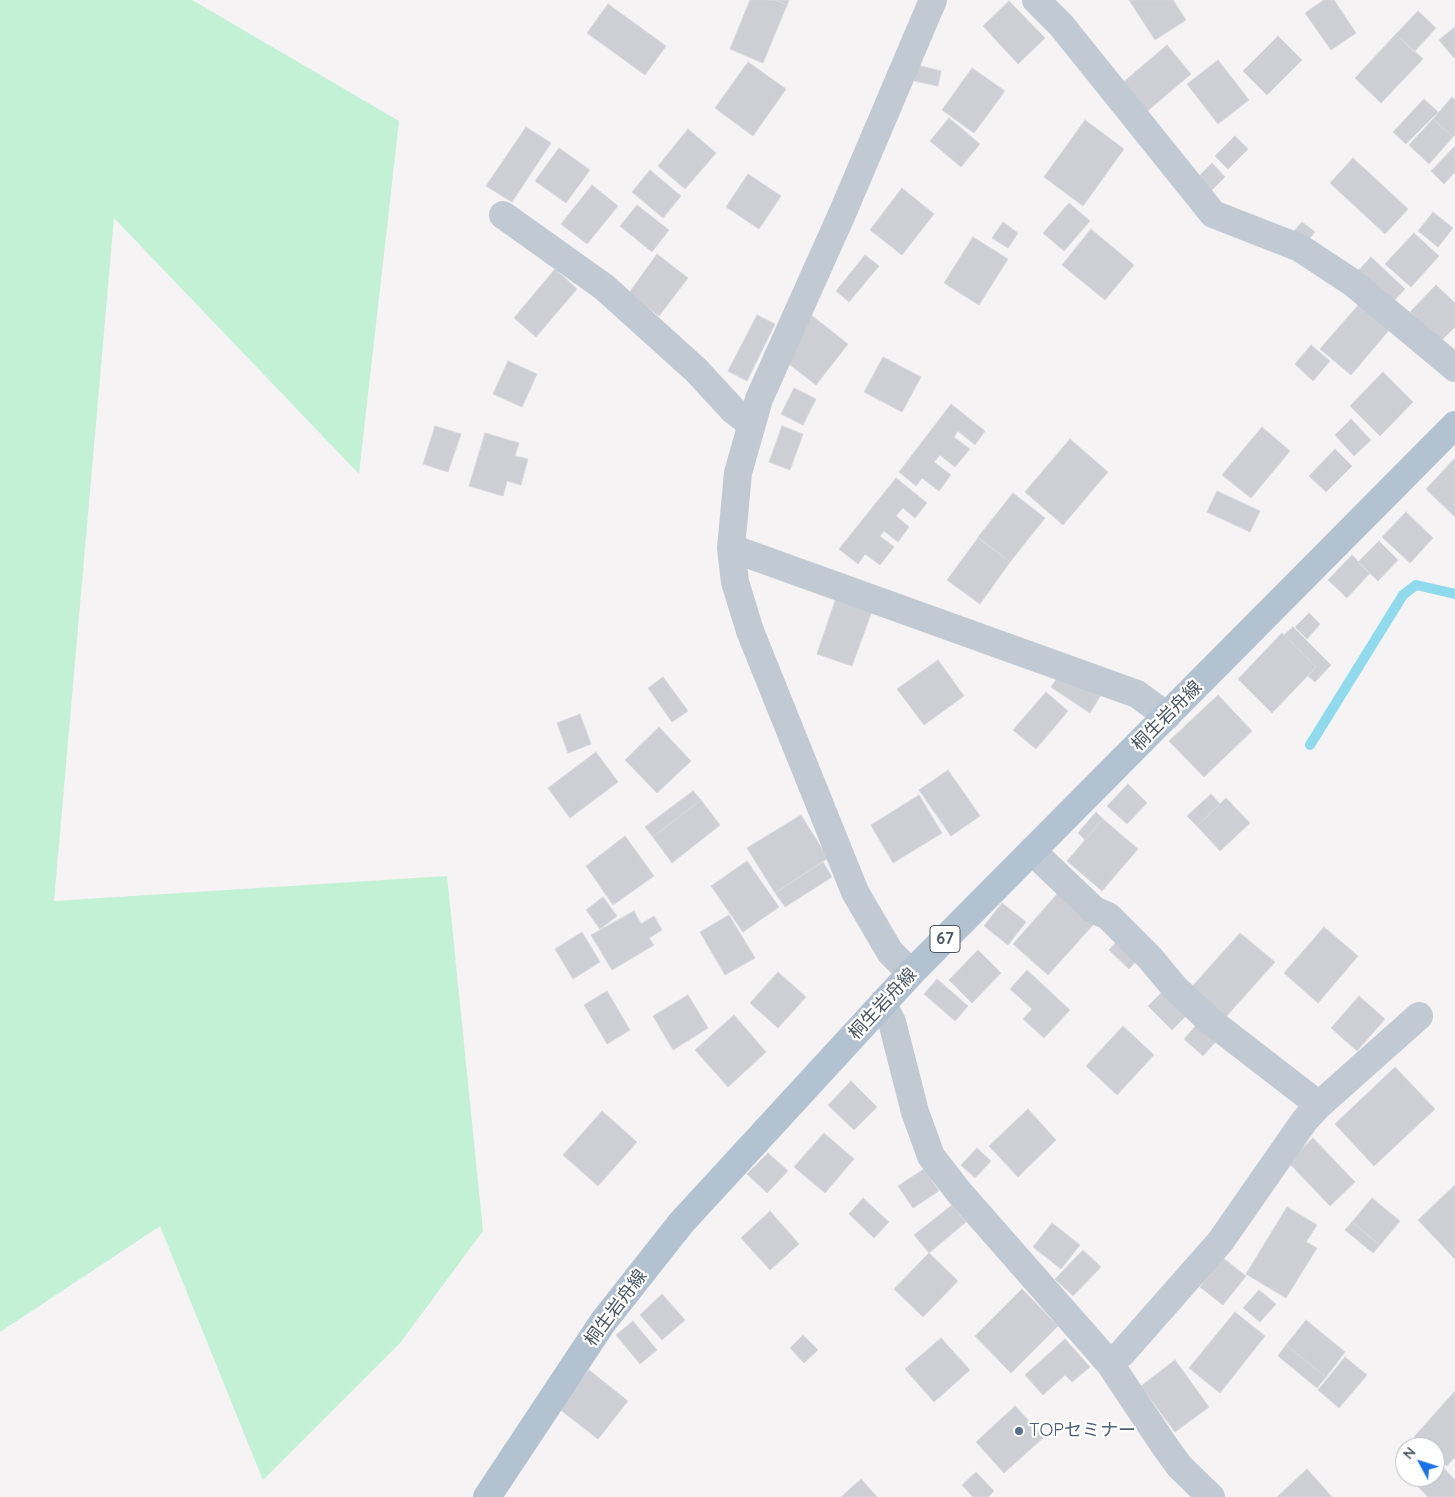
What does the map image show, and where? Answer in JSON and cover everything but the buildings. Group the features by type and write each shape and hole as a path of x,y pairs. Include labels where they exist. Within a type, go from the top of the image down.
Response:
{"main road":[{"name":"桐生岩舟線","path":"486,1497 603,1322 680,1223 911,973 1455,425"}],"street":[{"path":"911,973 890,952 855,892 750,631 735,582 731,548 738,473 755,412 933,0"},
{"path":"1036,0 1061,25 1213,214 1300,248 1353,283 1455,368"},
{"path":"503,215 604,286 696,370 733,410 755,412"},
{"path":"731,548 1137,694 1167,716"},
{"path":"1032,851 1094,910 1108,916 1150,958 1175,988 1209,1020 1319,1105"},
{"path":"883,1004 892,1022 914,1112 931,1156 958,1191 1110,1364 1166,1448 1180,1466 1211,1497"},
{"path":"1110,1364 1123,1352 1220,1242 1305,1120 1319,1105 1419,1016"}],"green space":[{"path":"0,0 192,0 399,121 359,474 114,218 54,901 447,876 483,1231 400,1343 263,1480 160,1226 0,1332"}],"waterway":[{"path":"1310,745 1403,595 1416,585 1455,594"}],"place":[{"name":"TOPセミナー","path":"1019,1431"}]}
